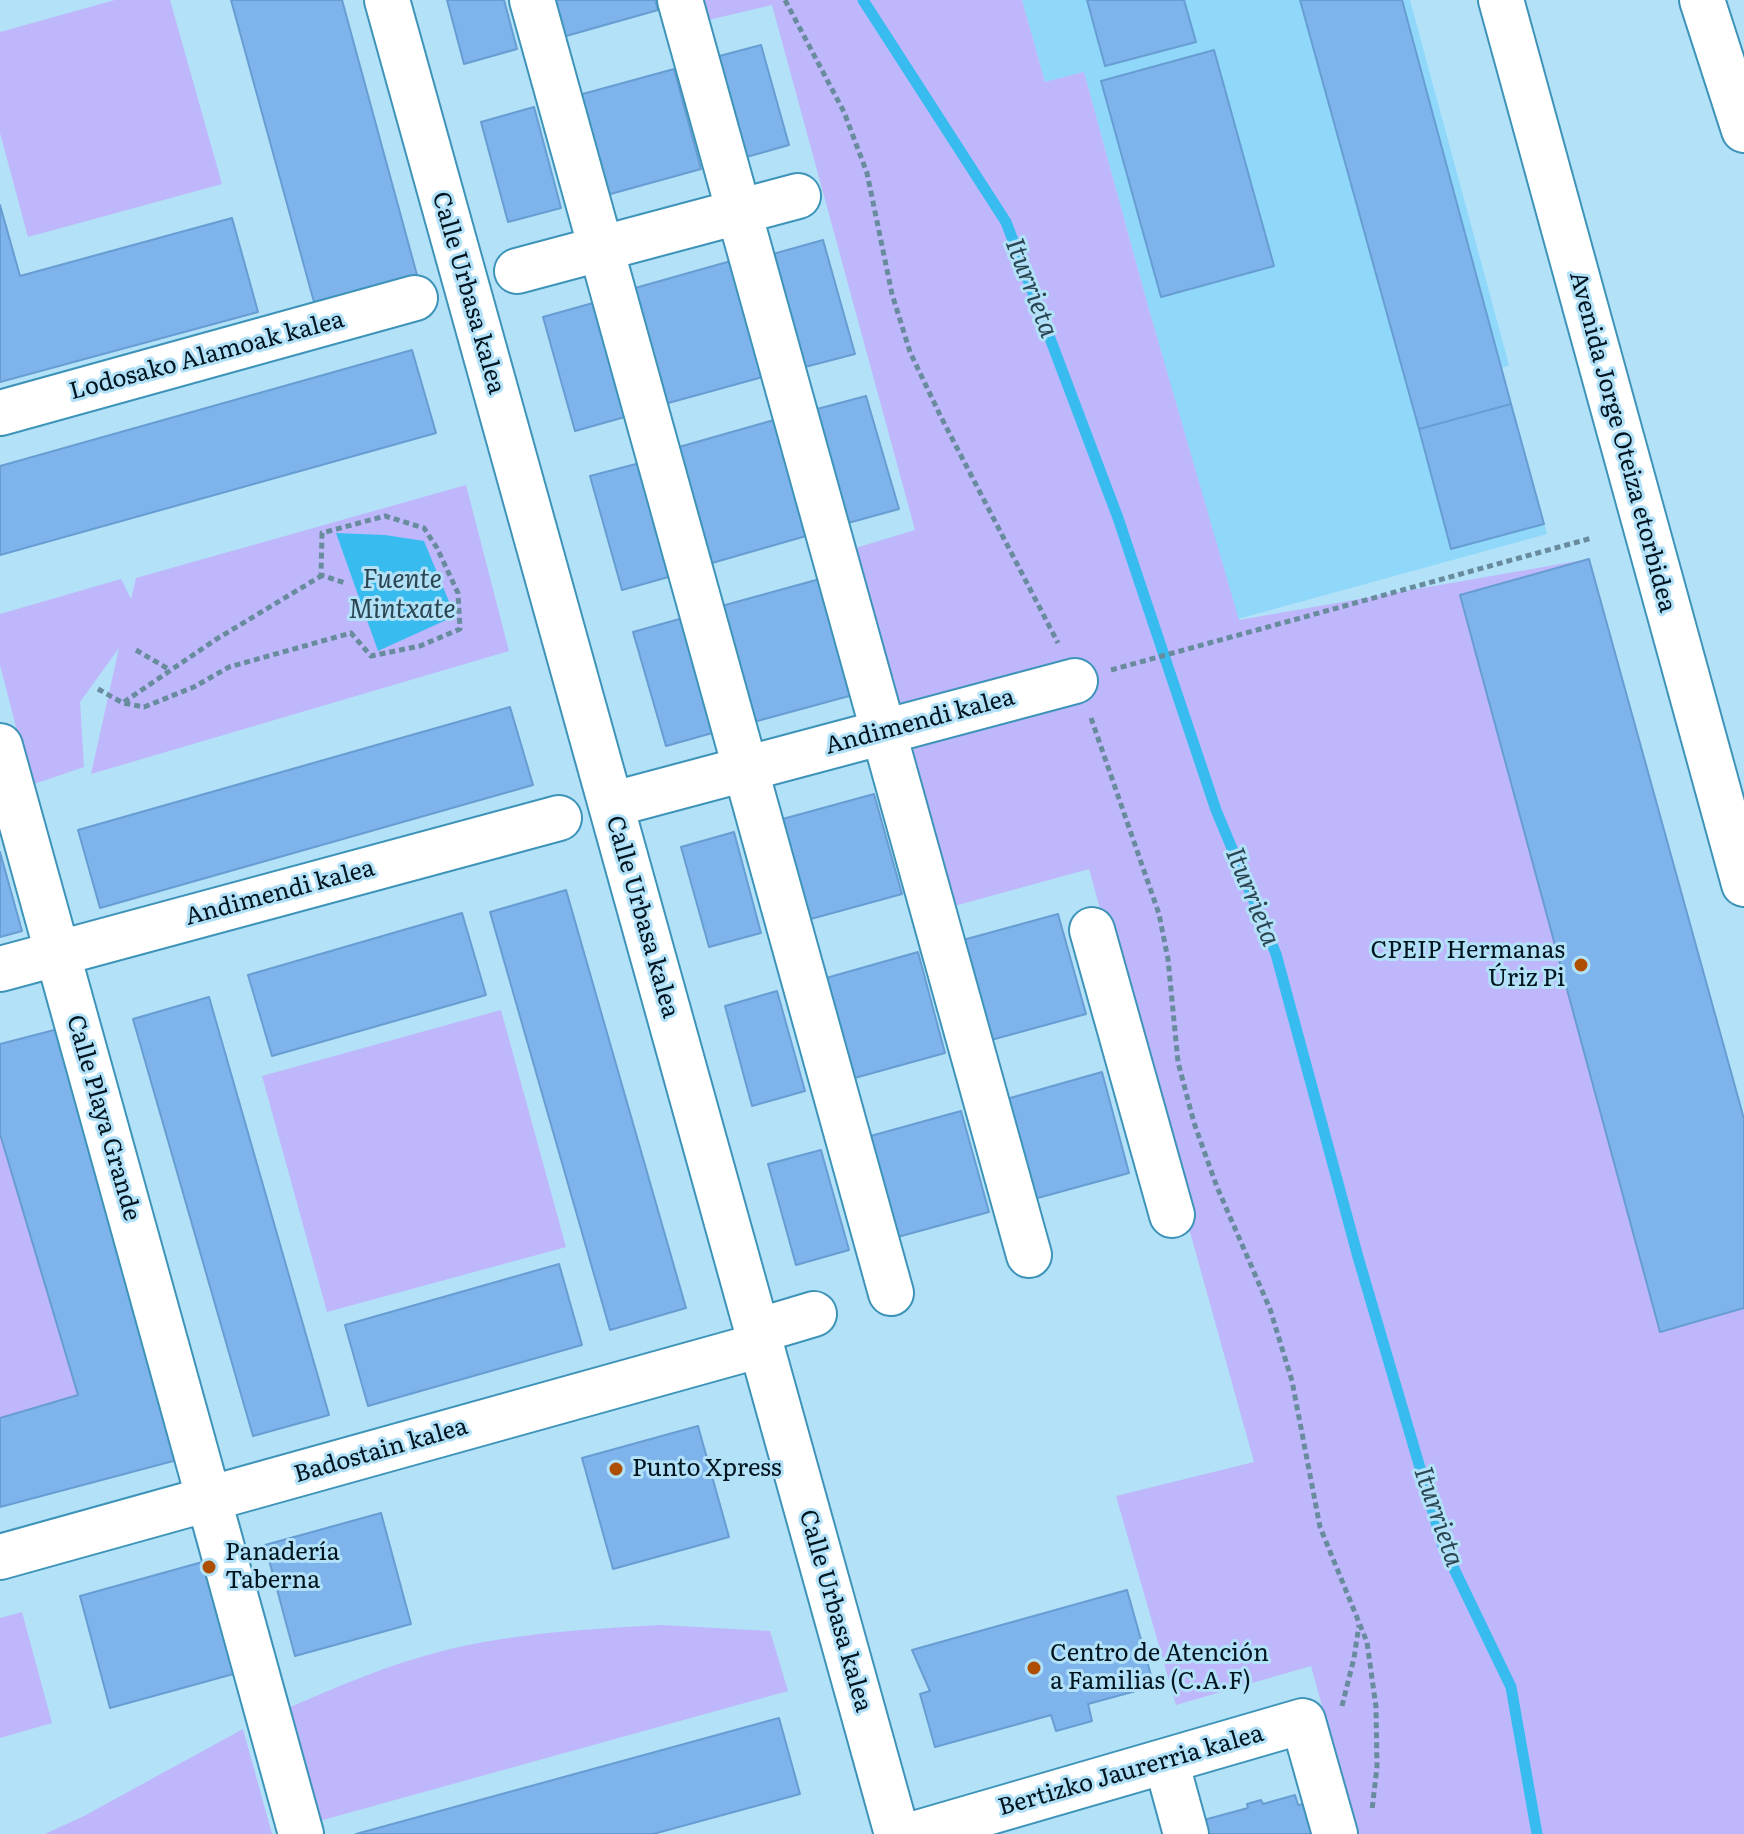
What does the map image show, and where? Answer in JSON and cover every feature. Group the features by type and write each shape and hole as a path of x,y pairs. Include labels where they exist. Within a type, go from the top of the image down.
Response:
{"street":[{"name":"Calle Urbasa kalea","path":"387,0 897,1834"},
{"path":"532,0 891,1293"},
{"path":"680,0 1029,1255"},
{"name":"Avenida Jorge Oteiza etorbidea","path":"1501,0 1744,884"},
{"path":"1704,1 1744,130"},
{"path":"517,271 798,196"},
{"name":"Lodosako Alamoak kalea","path":"0,413 415,298"},
{"name":"Andimendi kalea","path":"625,801 1095,675"},
{"name":"Calle Playa Grande","path":"0,746 301,1834"},
{"name":"Andimendi kalea","path":"0,969 559,818"},
{"path":"1092,930 1172,1215"},
{"name":"Badostain kalea","path":"0,1557 759,1338 814,1314"},
{"path":"1321,1717 1335,1834"},
{"name":"Bertizko Jaurerria kalea","path":"914,1834 1029,1818 1166,1761 1321,1717"},
{"path":"1166,1761 1186,1834"}],"path":[{"path":"98,689 123,703 144,707 194,687 229,667 351,633 371,656 420,646 460,629 458,593 424,528 385,516 322,533 321,575"},
{"path":"1095,675 1592,538"},
{"path":"123,703 215,640 321,575 345,583"},
{"path":"136,650 170,670"},
{"path":"1321,1717 1354,1658 1359,1623"}],"shaded area":[{"path":"115,0 170,0 222,184 28,237 0,133 0,32"},
{"path":"699,0 1022,0 1045,82 1084,72 1239,620 1589,559 1744,1119 1744,1834 1357,1834 1311,1666 1176,1705 1116,1496 1254,1462 1089,869 947,908 849,550 915,530 772,5 704,21"},
{"path":"1022,0 1410,0 1509,365 1502,368 1547,534 1238,619 1084,72 1045,82"},
{"path":"466,485 509,651 91,774 119,648 80,702 84,767 31,785 0,665 0,614 121,579 131,599 136,578"},
{"path":"501,1010 566,1247 327,1312 262,1076"},
{"path":"0,1134 78,1395 0,1418"},
{"path":"22,1612 52,1723 0,1738 0,1618"},
{"path":"661,1625 770,1631 788,1691 312,1823 281,1711 381,1670 469,1645 551,1633"},
{"path":"243,1729 272,1834 45,1834 84,1816"}],"water":[{"name":"Fuente Mintxate","path":"336,533 385,535 424,541 455,616 378,651"}],"building":[{"path":"231,0 342,0 417,275 314,302"},
{"path":"447,0 504,0 517,49 464,64"},
{"path":"541,0 655,0 658,10 552,40"},
{"path":"1087,0 1184,0 1196,42 1105,66"},
{"path":"1300,0 1402,0 1511,404 1419,429"},
{"path":"761,45 789,145 736,160 708,59"},
{"path":"1214,50 1274,266 1161,297 1101,81"},
{"path":"674,69 701,169 596,198 568,98"},
{"path":"534,107 561,208 508,222 481,122"},
{"path":"0,205 20,276 232,218 258,312 0,382"},
{"path":"823,240 855,354 805,367 773,254"},
{"path":"738,259 770,375 661,405 628,290"},
{"path":"593,303 625,417 575,431 543,317"},
{"path":"412,350 436,433 0,555 0,466"},
{"path":"866,396 899,509 848,523 817,409"},
{"path":"1511,404 1544,524 1451,549 1419,429"},
{"path":"781,418 813,534 705,565 672,449"},
{"path":"640,463 672,576 622,590 590,476"},
{"path":"1589,559 1744,1119 1744,1308 1660,1332 1460,595"},
{"path":"827,577 860,693 750,723 718,607"},
{"path":"683,618 716,732 666,746 633,632"},
{"path":"510,707 533,785 100,908 78,830"},
{"path":"874,794 902,894 796,923 768,823"},
{"path":"734,832 761,933 709,947 681,847"},
{"path":"0,852 22,931 0,937"},
{"path":"566,890 686,1308 610,1330 490,912"},
{"path":"462,913 486,995 272,1056 248,975"},
{"path":"1058,914 1086,1014 980,1043 952,943"},
{"path":"918,952 945,1053 840,1082 812,982"},
{"path":"777,991 805,1091 752,1106 725,1006"},
{"path":"209,997 329,1415 253,1436 133,1019"},
{"path":"62,1028 177,1460 0,1507 0,1418 78,1395 0,1134 0,1044"},
{"path":"1102,1072 1129,1173 1023,1202 996,1102"},
{"path":"961,1111 989,1212 883,1241 856,1140"},
{"path":"821,1150 849,1250 796,1265 768,1164"},
{"path":"559,1264 582,1345 368,1406 345,1325"},
{"path":"698,1426 729,1537 613,1569 582,1458"},
{"path":"381,1513 411,1624 295,1656 265,1545"},
{"path":"206,1561 237,1673 110,1708 80,1596"},
{"name":"Centro de Atención a Familias (C.A.F)","path":"1127,1590 1154,1686 1088,1704 1092,1721 1056,1731 1051,1715 935,1747 920,1694 930,1691 912,1650"},
{"path":"779,1718 800,1794 653,1834 356,1834"},
{"path":"1295,1795 1298,1805 1304,1804 1312,1834 1198,1834 1200,1821 1248,1808 1247,1804 1261,1800 1263,1804"}],"waterway":[{"name":"Iturrieta","path":"863,0 1006,222 1118,518 1216,810 1276,954 1358,1257 1443,1546 1511,1687 1537,1834"}],"place":[{"name":"CPEIP Hermanas Úriz Pi","path":"1581,965"},
{"name":"Punto Xpress","path":"616,1469"},
{"name":"Panadería Taberna","path":"209,1567"},
{"name":"Centro de Atención a Familias (C.A.F)","path":"1034,1668"}]}
